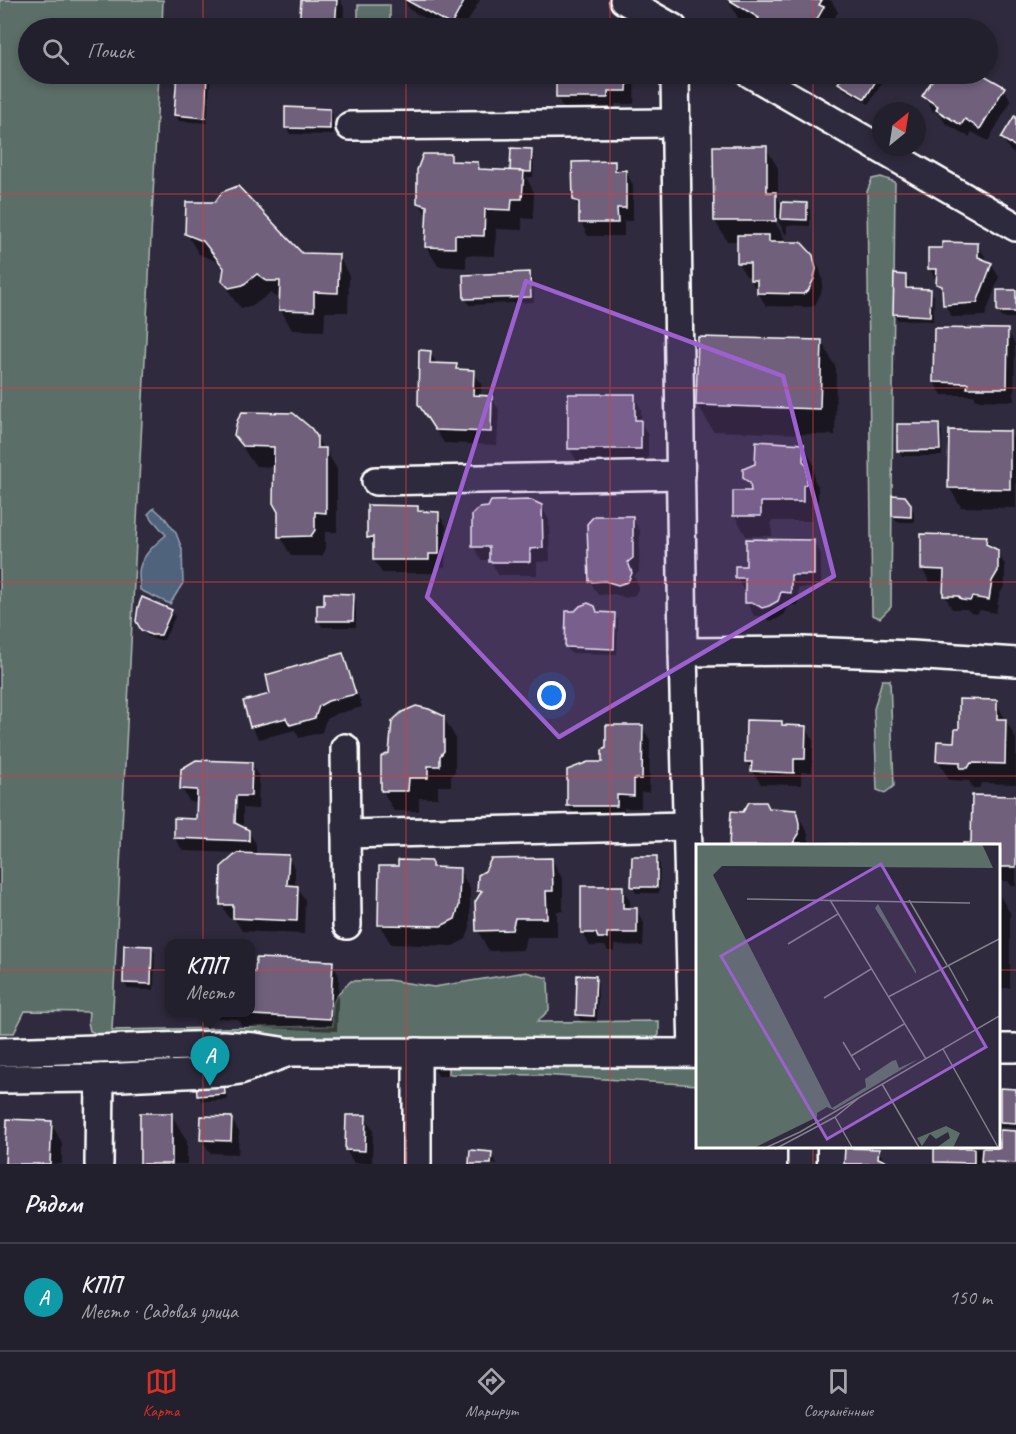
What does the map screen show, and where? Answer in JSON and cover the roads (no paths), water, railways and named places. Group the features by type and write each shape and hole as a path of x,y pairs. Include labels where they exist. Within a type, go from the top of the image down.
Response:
{"street":[{"path":"624,0 656,18"},
{"path":"0,1052 223,1045 417,1063 696,1053 683,652 675,84"},
{"path":"768,84 1016,227"},
{"path":"350,126 676,123"},
{"path":"376,481 681,475"},
{"path":"683,652 803,651 1016,662"},
{"path":"345,748 347,925"},
{"path":"346,834 687,826"},
{"path":"0,1079 100,1078 237,1070 287,1052"},
{"path":"417,1063 417,1164"},
{"path":"99,1164 100,1078"}],"water":[{"path":"154,508 176,533 182,549 183,583 170,604 140,590 141,563 166,535 148,514"}],"place":[{"name":"КПП","path":"210,1086"}]}
